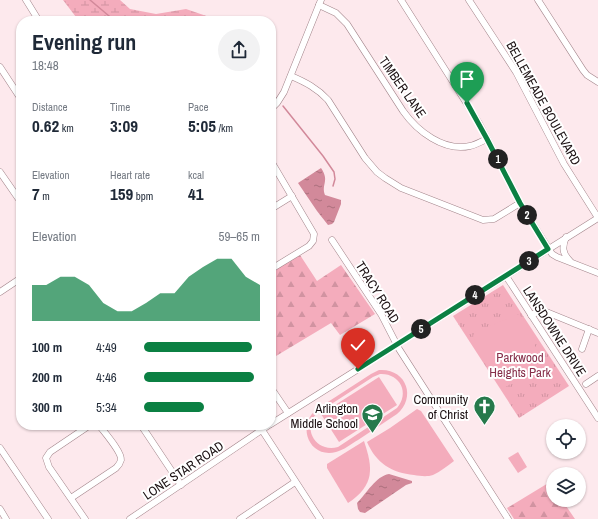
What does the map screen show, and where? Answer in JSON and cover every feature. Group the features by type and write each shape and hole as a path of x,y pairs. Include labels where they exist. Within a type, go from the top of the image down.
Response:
{"street":[{"path":"26,0 36,16"},
{"path":"401,0 467,103 520,203 548,249 557,257 598,273"},
{"name":"BELLEMEADE BOULEVARD","path":"469,0 516,72 564,164 598,218"},
{"path":"538,0 583,70 587,75 598,82"},
{"path":"276,104 281,98 291,76 320,3"},
{"name":"TIMBER LANE","path":"320,3 336,13 347,24 403,112 425,134 445,144 462,147 470,146 487,139"},
{"path":"0,67 16,91"},
{"path":"291,76 306,82 322,93 371,165 385,178 397,186 483,220 494,219 520,203"},
{"path":"276,169 314,234 314,238 309,246 276,267"},
{"path":"0,172 16,195"},
{"path":"276,206 292,196"},
{"name":"LONE STAR ROAD","path":"276,420 598,218"},
{"path":"566,237 563,250 565,256 571,262"},
{"name":"TRACY ROAD","path":"332,240 381,314 396,344 434,406 508,519"},
{"name":"LANSDOWNE DRIVE","path":"506,276 598,418"},
{"path":"0,292 16,281"},
{"path":"532,315 540,311 544,311 598,333"},
{"path":"582,349 589,329"},
{"path":"586,384 598,376"},
{"path":"276,395 288,413"},
{"path":"83,430 50,452 46,458 48,467 86,519"},
{"path":"71,498 116,468 121,461 119,453 103,430"},
{"path":"144,430 180,485"},
{"path":"262,430 320,519"},
{"name":"LONE STAR ROAD","path":"130,519 262,430"},
{"path":"0,448 48,519"},
{"path":"240,519 295,482"},
{"path":"0,510 6,519"}],"green space":[{"path":"63,0 120,0 130,9 156,14 186,9 206,16 75,16"},
{"path":"300,255 317,281 341,265 375,314 340,335 331,323 276,356 276,269"},
{"name":"Parkwood Heights Park","path":"503,285 569,386 519,418 453,316"},
{"path":"519,314 532,333 535,346 545,362 524,374 523,373 517,380 502,389 482,359 473,336 475,332"},
{"path":"379,370 388,371 396,374 402,379 406,385 407,392 403,407 397,414 342,450 327,453 313,446 308,439 307,431 307,423 311,416 317,409","holes":["380,374 387,375 398,380 403,390 403,396 397,408 338,447 324,447 314,439 311,433 311,427 312,420 316,414 373,377"]},
{"path":"379,377 397,405 339,442 321,414"},
{"path":"417,409 421,411 454,461 431,476 406,474 386,466 375,456 367,442"},
{"path":"364,441 369,460 370,475 363,490 348,503 327,468 327,464"},
{"path":"518,452 527,467 518,473 508,458"},
{"path":"546,484 546,507 567,507 575,519 514,519 507,508"}],"water":[{"path":"321,168 325,176 325,195 341,200 341,204 334,222 328,225 298,183"},
{"path":"389,474 412,481 412,483 406,485 365,513 360,512 357,503 380,478"}],"waterway":[{"path":"90,0 109,16"},
{"path":"283,106 334,172 335,179 333,186"}],"place":[{"name":"Community of Christ","path":"484,426"},
{"name":"Arlington Middle School","path":"373,434"}],"route":[{"path":"358,369 548,249 520,203 467,103"}]}
